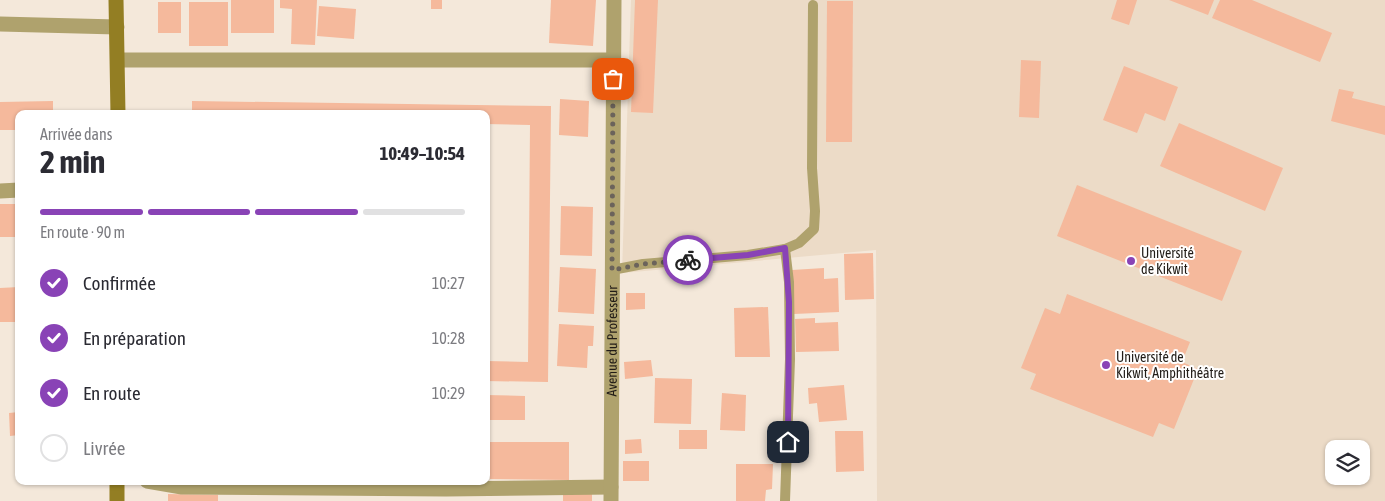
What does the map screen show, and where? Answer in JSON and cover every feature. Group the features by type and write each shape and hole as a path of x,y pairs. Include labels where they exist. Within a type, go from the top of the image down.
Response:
{"street":[{"path":"116,0 118,110"},
{"name":"Avenue du Professeur","path":"611,494 614,0"},
{"path":"0,24 117,27"},
{"path":"118,60 613,60"},
{"path":"0,191 15,190"},
{"path":"116,501 117,485"},
{"path":"175,485 446,489 611,494"}],"lane":[{"path":"612,270 643,264 748,255 785,248 799,243 814,229 812,168 813,5"},
{"path":"785,248 789,282 790,359 785,501"}],"shaded area":[{"name":"Université de Kikwit","path":"631,0 1385,0 1385,501 877,501 876,250 622,273"}],"building":[{"path":"231,0 274,0 274,33 231,33"},
{"path":"280,0 317,0 315,45 291,44 292,9 280,8"},
{"path":"431,0 442,0 442,9 431,9"},
{"path":"551,0 596,0 593,46 549,43"},
{"path":"635,0 658,0 653,113 631,112"},
{"path":"1117,0 1137,0 1129,25 1111,19"},
{"path":"1169,0 1214,0 1208,15"},
{"path":"1220,0 1252,0 1332,33 1320,62 1212,18"},
{"path":"827,1 853,1 852,142 826,142"},
{"path":"158,2 181,2 181,33 158,33"},
{"path":"189,2 228,2 228,46 189,46"},
{"path":"319,6 356,9 354,39 317,36"},
{"path":"1021,60 1041,61 1039,118 1019,117"},
{"path":"1124,66 1178,87 1165,121 1145,113 1137,133 1103,120"},
{"path":"1339,89 1354,92 1352,98 1385,106 1385,135 1331,121"},
{"path":"560,99 589,101 588,137 559,135"},
{"path":"53,101 53,110 15,110 15,130 0,130 0,102"},
{"path":"192,101 551,106 548,382 490,381 490,361 528,362 530,125 490,124 490,110 192,110"},
{"path":"1179,123 1283,168 1265,211 1160,166"},
{"path":"1077,185 1242,251 1222,301 1057,236"},
{"path":"0,204 15,204 15,237 0,237"},
{"path":"561,206 593,207 592,256 560,255"},
{"path":"873,253 874,299 845,300 844,254"},
{"path":"560,267 596,269 594,314 558,312"},
{"path":"824,268 824,279 838,278 839,312 794,314 792,270"},
{"path":"15,287 15,322 0,322 0,288"},
{"path":"626,293 645,293 645,309 626,310"},
{"name":"Université de Kikwit, Amphithéâtre","path":"1067,294 1190,342 1182,362 1198,369 1174,429 1159,423 1153,437 1030,389 1036,374 1021,368 1045,308 1060,314"},
{"path":"768,307 770,357 735,357 734,308"},
{"path":"815,318 815,323 838,322 839,351 796,352 795,319"},
{"path":"559,324 594,326 593,346 588,346 587,368 557,366"},
{"path":"651,360 653,376 625,379 624,362"},
{"path":"655,378 692,379 691,424 654,423"},
{"path":"844,385 847,420 819,422 817,403 809,404 808,388"},
{"path":"722,393 746,395 745,431 720,430"},
{"path":"490,395 525,396 525,420 490,420"},
{"path":"15,412 15,435 10,436 9,413"},
{"path":"679,430 707,430 707,449 679,449"},
{"path":"835,431 863,431 864,471 836,472"},
{"path":"641,439 642,453 625,454 625,440"},
{"path":"490,442 569,442 569,480 490,479"},
{"path":"623,461 649,461 649,481 623,481"},
{"path":"736,464 773,464 772,489 766,490 765,501 736,501"},
{"path":"563,493 592,494 592,501 563,501"},
{"path":"168,494 218,495 218,501 168,501"}],"way so far":[{"path":"613,79 612,270 643,264 688,260"}],"place":[{"name":"Université de Kikwit","path":"1131,261"},
{"name":"Université de Kikwit, Amphithéâtre","path":"1106,365"}],"route":[{"path":"688,260 748,255 785,248 789,282 788,442"}]}
